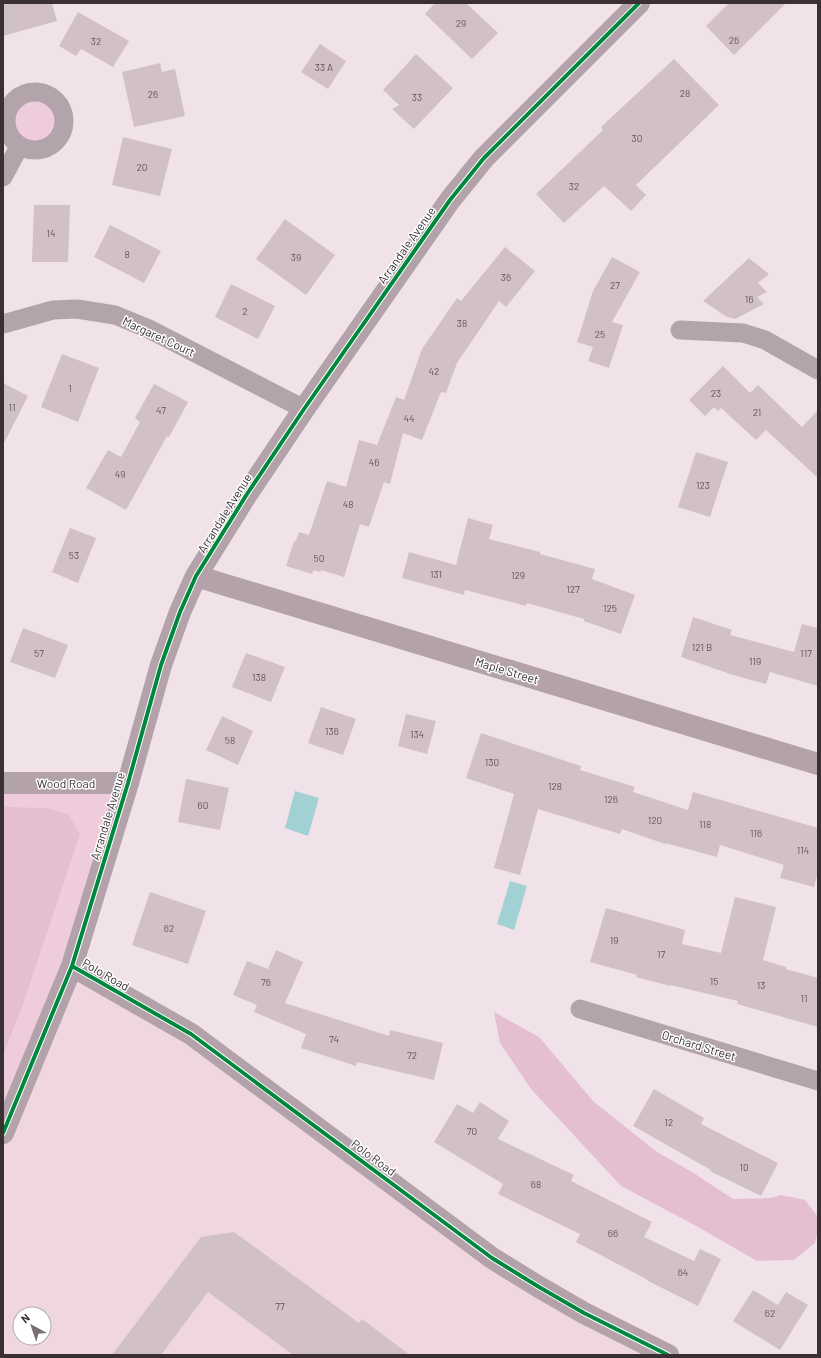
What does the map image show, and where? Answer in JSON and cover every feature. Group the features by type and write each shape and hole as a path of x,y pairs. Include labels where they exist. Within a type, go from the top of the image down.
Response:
{"street":[{"name":"Arrandale Avenue","path":"3,1133 72,966 128,783 161,665 180,612 196,576 247,494 304,409 450,200 484,158 639,3"},
{"path":"3,177 20,147"},
{"name":"Margaret Court","path":"3,324 53,310 77,309 115,315 149,329 304,409"},
{"path":"680,330 743,333 765,340 818,370"},
{"name":"Maple Street","path":"196,576 818,764"},
{"name":"Wood Road","path":"3,783 128,783"},
{"name":"Polo Road","path":"72,966 191,1034 492,1258 584,1313 668,1355"},
{"name":"Orchard Street","path":"580,1009 818,1081"}],"shaded area":[{"path":"35,97 44,99 52,104 57,112 59,121 57,130 52,138 44,143 35,145 26,143 18,138 13,130 11,121 13,112 18,104 26,99"},
{"path":"3,783 128,783 3,1133"},
{"path":"3,807 45,808 68,814 80,834 22,1007 3,1055"},
{"path":"72,966 191,1034 492,1258 668,1355 3,1355 3,1133"},
{"path":"494,1012 539,1037 594,1102 657,1152 692,1172 733,1199 771,1198 781,1195 805,1200 818,1217 818,1231 815,1243 794,1260 757,1261 698,1227 621,1186 531,1089 500,1043"}],"water":[{"path":"295,791 319,798 308,836 285,828"},
{"path":"510,881 527,886 514,930 497,924"}],"building":[{"path":"3,3 52,3 57,21 3,36"},
{"path":"435,3 466,3 498,33 472,59 425,14"},
{"path":"729,3 786,3 734,55 706,26"},
{"path":"78,12 129,41 113,67 81,49 76,56 59,46"},
{"path":"320,44 346,61 328,89 301,72"},
{"path":"416,54 453,88 414,129 392,109 399,105 383,90"},
{"path":"674,59 719,105 636,185 646,195 631,211 604,186 564,223 536,194 603,130 601,127"},
{"path":"160,63 162,72 175,69 185,116 134,127 122,72"},
{"path":"123,137 172,149 160,196 112,185"},
{"path":"34,205 70,205 68,262 32,262"},
{"path":"285,219 335,255 306,295 256,259"},
{"path":"110,225 161,251 144,283 94,257"},
{"path":"505,247 535,271 506,307 499,301 457,363 446,393 441,392 422,440 403,433 390,484 384,482 369,527 360,524 344,577 321,570 320,572 314,570 312,574 286,566 294,541 296,541 299,532 309,535 327,481 346,487 359,440 377,445 396,397 404,400 422,349 457,298 461,301"},
{"path":"612,257 640,272 612,322 623,325 609,368 588,361 593,347 577,342 593,291"},
{"path":"749,258 769,274 758,283 767,292 757,297 764,304 735,319 727,317 703,301"},
{"path":"231,284 275,306 258,339 215,317"},
{"path":"62,354 99,368 78,422 41,407"},
{"path":"723,366 750,393 758,385 802,427 818,410 818,478 766,430 756,440 721,408 718,411 714,407 705,416 689,400"},
{"path":"3,383 28,396 3,445"},
{"path":"154,384 188,402 169,437 167,436 126,510 86,488 108,450 121,457 140,422 135,418"},
{"path":"696,452 728,462 710,517 678,507"},
{"path":"468,518 493,525 489,539 540,552 540,554 595,569 592,579 635,595 621,634 584,621 584,619 527,603 526,606 465,590 464,595 402,578 409,552 456,565"},
{"path":"70,528 96,538 78,583 52,572"},
{"path":"693,617 732,630 730,635 794,652 802,624 818,628 818,686 770,672 766,684 733,675 681,657"},
{"path":"23,628 68,645 55,678 10,662"},
{"path":"246,653 285,667 271,702 232,687"},
{"path":"321,707 356,719 343,755 308,743"},
{"path":"406,714 436,721 427,754 398,746"},
{"path":"222,716 253,731 238,765 206,750"},
{"path":"481,733 581,766 580,770 635,787 633,792 688,810 693,792 818,828 818,872 814,887 780,878 784,865 720,845 717,857 665,844 622,829 620,834 538,809 520,875 494,868 514,794 466,778"},
{"path":"186,779 229,788 220,830 178,822"},
{"path":"150,892 206,911 188,964 132,945"},
{"path":"735,897 776,907 763,960 786,967 786,969 818,978 818,1027 737,1004 738,1001 670,986 590,962 606,908 685,930 682,944 721,953"},
{"path":"276,950 303,962 285,1003 389,1036 390,1030 443,1043 434,1080 357,1062 356,1066 301,1048 306,1034 254,1012 257,1005 233,995 247,961 268,969"},
{"path":"654,1089 704,1118 701,1124 778,1163 761,1196 710,1171 711,1170 633,1126"},
{"path":"480,1102 509,1121 498,1139 574,1175 571,1181 652,1222 644,1237 694,1261 700,1249 721,1259 698,1306 576,1242 580,1234 498,1194 503,1184 434,1142 457,1104 473,1113"},
{"path":"234,1232 359,1323 362,1319 410,1355 293,1355 208,1292 161,1355 112,1355 201,1237"},
{"path":"753,1290 778,1305 786,1292 808,1305 780,1350 733,1321"}],"cycle path":[{"path":"3,1133 72,966 128,783 161,665 180,612 196,576 247,494 304,409 450,200 484,158 639,3"},
{"path":"72,966 191,1034 492,1258 584,1313 668,1355"}]}
